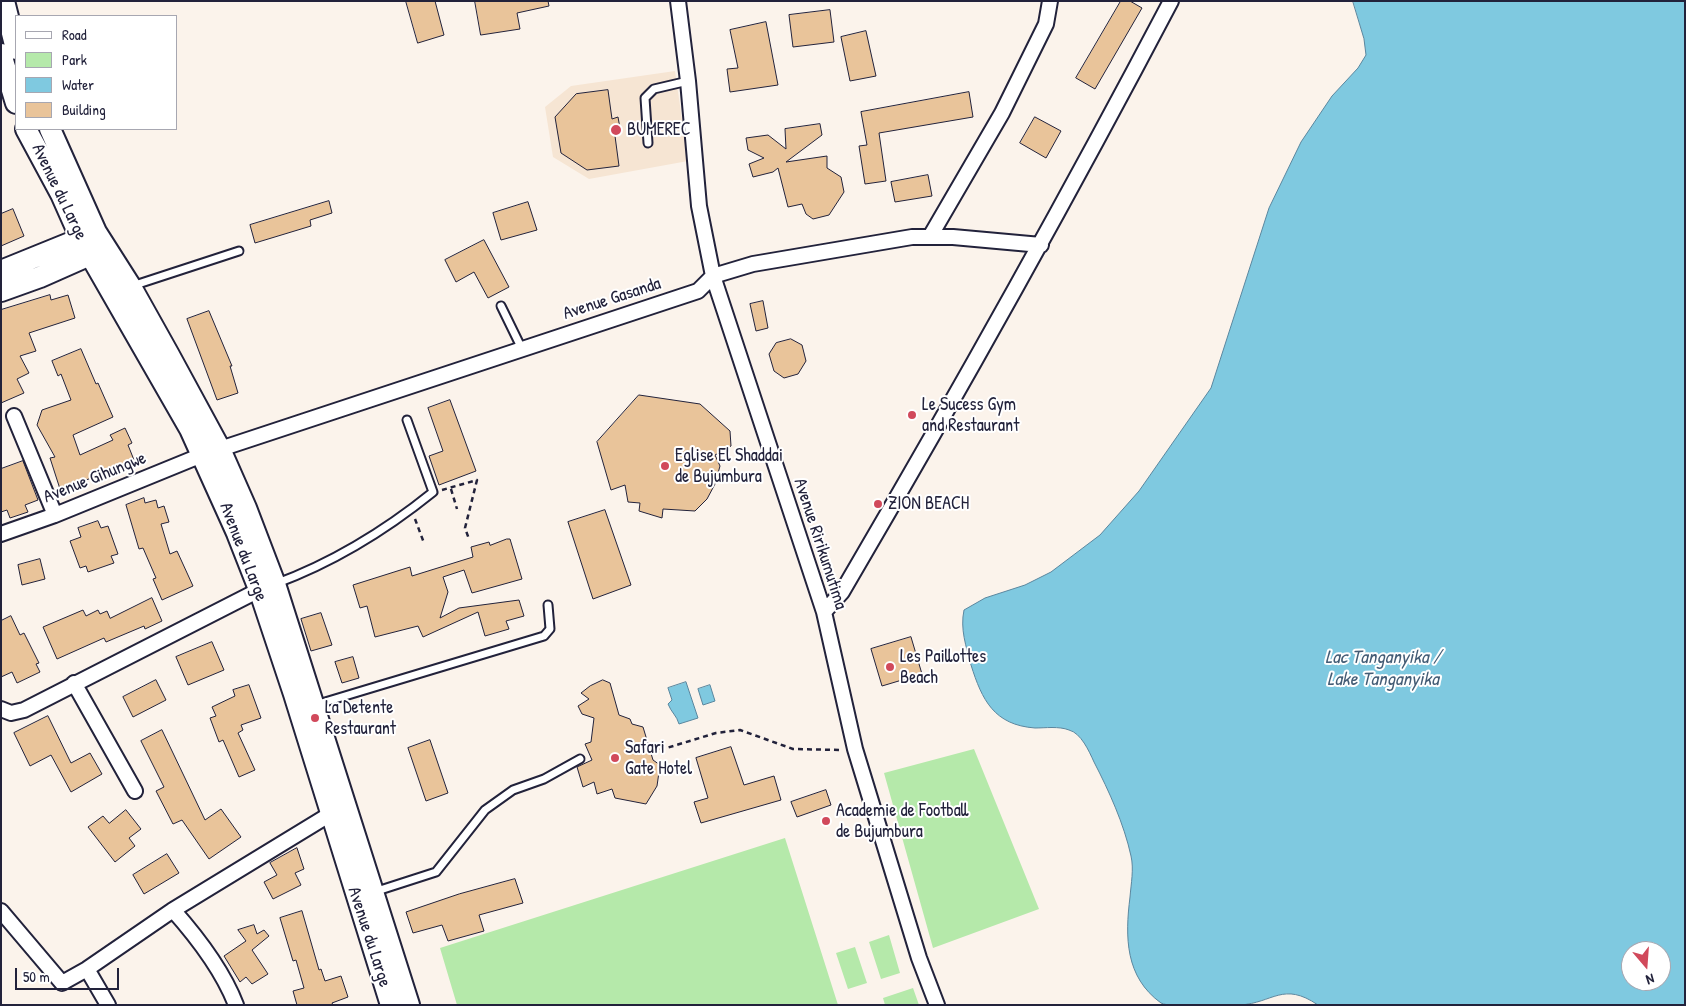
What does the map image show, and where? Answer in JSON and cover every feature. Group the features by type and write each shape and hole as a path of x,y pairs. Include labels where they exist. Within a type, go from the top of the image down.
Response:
{"main road":[{"path":"4,1 10,37"},
{"path":"1,54 15,100"},
{"name":"Avenue du Large","path":"27,130 62,194 93,243 190,429 211,452"},
{"name":"Avenue du Large","path":"50,130 93,243 131,287 211,452 218,486 267,586 314,706 339,809"},
{"path":"1,271 93,243"},
{"path":"1,291 40,277 93,243"},
{"name":"Avenue du Large","path":"267,586 365,895 391,1005"},
{"name":"Avenue du Large","path":"365,895 409,1005"}],"street":[{"name":"Avenue Ririkumutima","path":"678,1 688,81 699,206 713,276 824,612 855,749 919,958 937,1005"},
{"path":"931,235 1002,113 1046,24 1050,1"},
{"path":"824,612 846,584 1040,245 1171,1"},
{"name":"Avenue Gasanda","path":"211,452 698,291 713,276 753,264 931,235 1040,245"},
{"path":"14,416 55,515"},
{"name":"Avenue Gihungwe","path":"1,534 55,515 211,452"},
{"path":"1,709 11,712 24,710 267,586"},
{"path":"74,683 135,791"},
{"path":"1,911 62,983 87,969 173,910 339,809"},
{"path":"173,910 208,957 231,992 236,1005"},
{"path":"87,969 108,1005"}],"lane":[{"path":"648,144 645,98 654,89 688,81"},
{"path":"131,287 158,276 239,251"},
{"path":"501,306 522,348"},
{"path":"267,586 309,571 412,509 433,492 407,420"},
{"path":"314,706 544,636 550,629 548,605"},
{"path":"365,895 436,872 485,810 513,790 544,779 580,759"}],"path":[{"path":"433,492 476,480 465,528 469,538"},
{"path":"451,488 457,509"},
{"path":"412,509 424,543"},
{"path":"660,750 716,733 740,730 792,749 830,751 855,749"}],"shaded area":[{"name":"BUMEREC","path":"675,71 688,161 589,179 553,157 545,107 571,86"}],"green space":[{"path":"974,749 1039,909 933,948 884,773"},
{"path":"785,838 838,1005 457,1005 440,948"},
{"path":"889,935 900,973 881,979 869,942"},
{"path":"855,947 867,983 848,989 836,953"},
{"path":"913,988 919,1005 885,1005 883,998"}],"water":[{"name":"Lac Tanganyika / Lake Tanganyika","path":"1353,1 1685,1 1685,1005 1318,1005 1306,998 1287,994 1240,1005 1166,1005 1161,1003 1149,993 1134,969 1128,941 1128,912 1132,871 1131,856 1116,808 1087,748 1077,735 1069,730 1035,728 1009,722 1000,716 985,700 975,678 963,631 964,610 985,598 1025,585 1051,572 1100,535 1139,491 1211,388 1269,208 1301,142 1332,96 1358,68 1366,55 1364,39"},
{"path":"686,682 698,718 679,724 668,704 672,700 668,688"},
{"path":"710,685 715,701 703,705 698,689"}],"building":[{"path":"406,1 435,1 444,35 418,43"},
{"path":"475,1 548,1 549,6 517,13 520,29 481,35"},
{"path":"1121,1 1130,1 1142,8 1095,89 1076,78"},
{"path":"830,10 834,42 793,47 789,15"},
{"path":"766,22 778,85 730,92 727,69 738,68 730,30"},
{"path":"866,31 876,76 850,81 841,37"},
{"path":"608,90 612,119 618,117 621,134 615,136 619,166 587,170 561,153 555,117 576,94"},
{"path":"969,92 973,117 879,133 886,181 865,184 859,146 867,145 861,112"},
{"path":"1035,117 1061,131 1046,158 1020,143"},
{"path":"820,124 822,135 786,162 827,156 827,168 841,177 844,192 829,215 813,219 806,214 802,204 788,207 778,168 773,172 753,177 749,164 764,158 748,150 746,138 768,135 786,149 785,129"},
{"path":"928,175 932,196 895,202 891,182"},
{"path":"329,201 332,213 310,220 311,226 255,243 250,225"},
{"path":"528,202 537,230 501,240 493,213"},
{"path":"13,209 24,236 1,246 1,214"},
{"path":"484,240 509,287 488,298 474,272 456,282 445,260"},
{"path":"50,295 51,300 68,295 75,318 29,333 36,351 20,356 29,373 17,379 24,393 1,403 1,310"},
{"path":"763,301 768,328 756,331 750,304"},
{"path":"209,311 232,366 230,366 238,393 217,400 187,319"},
{"path":"791,339 802,345 806,361 798,374 784,378 774,371 769,354 776,343"},
{"path":"81,349 113,417 73,435 80,455 113,440 110,435 125,428 132,443 128,445 136,465 108,477 106,473 60,489 50,458 55,457 37,425 42,410 71,400 61,374 58,376 52,361"},
{"path":"639,395 700,404 730,431 731,446 715,455 720,466 715,484 707,499 695,511 663,509 662,518 639,511 640,503 628,502 625,485 611,490 597,442"},
{"path":"450,400 476,471 439,485 429,456 443,451 428,408"},
{"path":"23,461 38,500 25,505 28,512 10,518 7,510 1,512 1,469"},
{"path":"144,498 145,503 156,500 158,508 164,506 169,522 161,524 170,554 177,551 193,586 162,600 153,579 156,578 143,548 139,549 126,505"},
{"path":"605,510 631,585 593,599 568,522"},
{"path":"98,521 101,528 108,526 118,554 111,556 114,563 88,572 86,566 80,568 70,541 81,537 78,528"},
{"path":"510,539 522,579 472,593 464,570 443,577 448,592 440,618 459,608 519,600 524,616 506,621 509,629 485,636 478,612 423,637 418,626 375,637 367,606 360,608 353,585 410,567 412,576 473,557 471,547 489,542 490,545"},
{"path":"40,559 45,579 22,585 18,565"},
{"path":"152,598 162,621 145,629 144,626 106,642 104,638 57,659 43,627 83,610 86,616 98,610 100,614 107,611 110,618"},
{"path":"321,613 332,645 311,651 301,619"},
{"path":"11,616 20,635 24,633 39,663 36,664 40,672 17,683 12,672 1,677 1,621"},
{"path":"911,637 922,674 882,686 871,649"},
{"path":"212,642 224,670 188,685 176,657"},
{"path":"353,657 359,678 342,683 335,662"},
{"path":"156,680 166,700 133,717 123,697"},
{"path":"603,680 610,683 619,715 630,719 632,724 643,727 653,760 660,765 657,786 646,804 615,798 612,789 597,794 594,782 583,787 577,767 592,760 585,744 591,742 594,718 582,714 578,706 589,699 581,693"},
{"path":"249,685 261,718 241,725 243,730 238,733 255,770 239,777 223,740 219,742 210,718 216,716 212,707 235,696 233,690"},
{"path":"48,716 71,763 90,753 102,774 71,792 51,755 30,766 14,733"},
{"path":"162,730 205,820 221,809 241,837 209,859 182,820 173,824 156,791 164,787 141,741"},
{"path":"430,740 448,793 426,801 408,748"},
{"path":"731,747 744,785 774,776 781,800 701,823 694,802 708,798 696,758"},
{"path":"826,790 831,805 797,817 791,802"},
{"path":"126,810 141,829 129,838 135,846 115,862 88,827 103,816 109,823"},
{"path":"297,848 304,869 295,873 301,885 273,899 264,882 277,875 270,863"},
{"path":"167,854 179,873 144,894 133,875"},
{"path":"515,879 523,903 479,915 484,931 448,941 442,925 413,933 406,912 459,894"},
{"path":"302,911 319,970 321,969 325,981 341,976 348,997 332,1003 333,1005 297,1005 293,991 304,988 296,960 293,961 280,918"},
{"path":"254,925 257,934 264,930 269,936 252,950 268,974 252,984 246,977 240,982 224,956 246,941 238,930"}],"place":[{"name":"BUMEREC","path":"616,130"},
{"name":"Le Sucess Gym and Restaurant","path":"912,415"},
{"name":"Eglise El Shaddai de Bujumbura","path":"665,466"},
{"name":"ZION BEACH","path":"878,504"},
{"name":"Les Paillottes Beach","path":"890,667"},
{"name":"La Detente Restaurant","path":"315,718"},
{"name":"Safari Gate Hotel","path":"615,758"},
{"name":"Academie de Football de Bujumbura","path":"826,821"}]}
